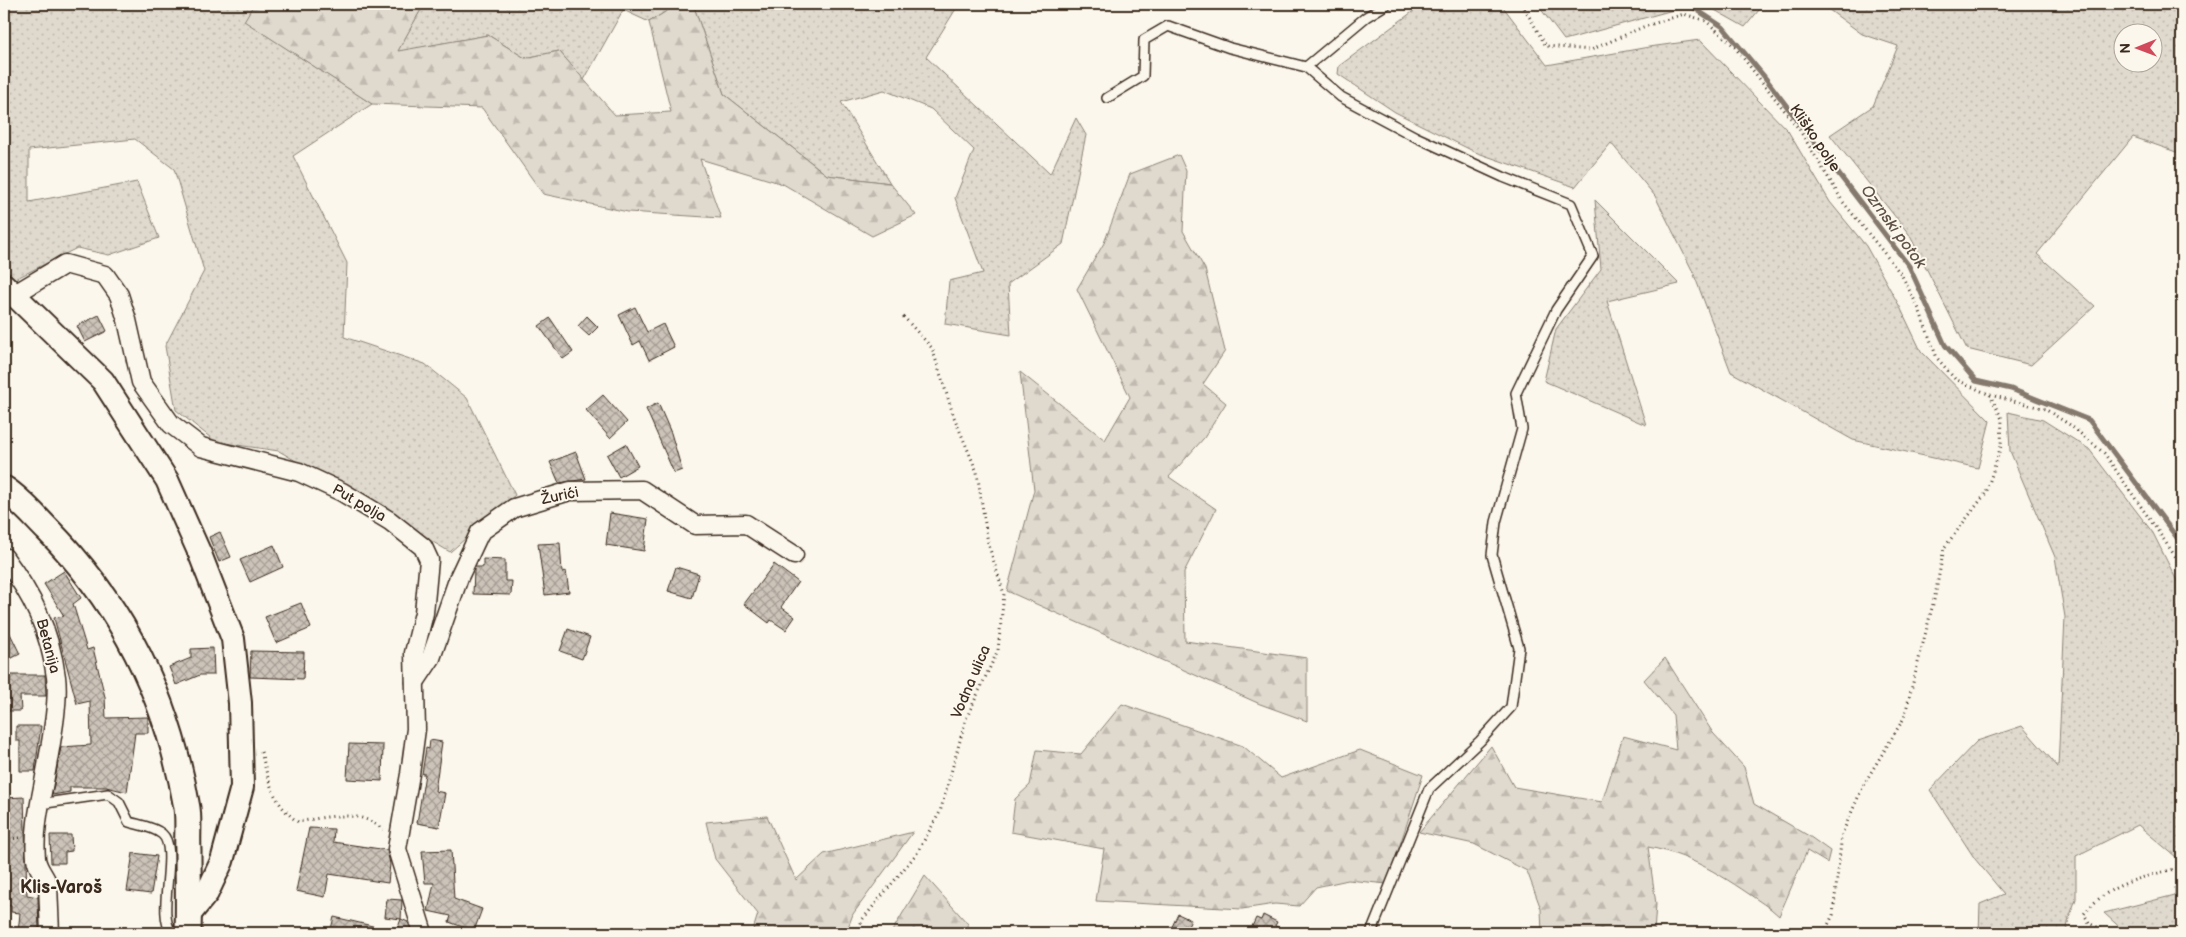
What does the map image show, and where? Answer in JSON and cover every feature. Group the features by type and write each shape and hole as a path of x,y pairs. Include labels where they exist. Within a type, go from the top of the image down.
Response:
{"main road":[{"path":"4,489 15,496 58,540 98,586 130,638 157,694 174,752 187,810 181,929"}],"street":[{"name":"Put polja","path":"10,290 65,264 105,276 119,295 128,320 141,382 171,424 201,447 300,472 342,492 390,521 423,547 429,560 424,613 414,653 416,729 397,849 423,933"},
{"path":"10,290 103,381 168,480 200,554 233,639 240,703 242,787 222,861 207,893 181,929"},
{"name":"Žurići","path":"415,682 430,658 459,577 480,532 514,508 570,491 642,490 696,525 746,524 794,555"},
{"name":"Betanija","path":"4,557 24,584 42,619 57,678 54,717 39,804 36,858 39,869 46,878 48,885 50,933"}],"lane":[{"path":"1306,67 1366,17 1387,4"},
{"path":"1107,98 1143,76 1144,40 1168,26 1230,48 1306,67 1341,97 1416,137 1503,176 1572,204 1593,256 1556,310 1516,393 1522,429 1496,522 1492,555 1519,648 1511,707 1480,741 1429,789 1371,933"},
{"path":"39,804 108,794 119,802 129,822 155,830 164,835 169,846 166,918 169,930 181,929"}],"path":[{"name":"Kliško polje","path":"1522,4 1546,46 1591,50 1643,27 1684,14 1706,21 1733,45 1799,129 1843,202 1901,274 1919,308 1937,358 1955,379 1990,395 2044,410 2070,425 2104,453 2182,566"},
{"name":"Vodna ulica","path":"858,933 862,920 917,853 940,812 966,719 998,650 1004,594 988,543 977,472 954,417 932,348 900,314"},
{"path":"1824,933 1833,915 1842,834 1864,784 1904,718 1944,548 1986,494 2001,446 2002,419 1990,395"},
{"path":"261,749 269,785 285,812 298,822 335,816 365,819 382,828 397,849"},
{"path":"2111,933 2090,924 2084,914 2095,900 2123,884 2182,867"}],"green space":[{"path":"4,4 254,4 245,21 372,104 293,156 347,263 344,337 425,364 467,398 515,495 450,552 279,451 216,442 176,410 165,346 204,271 174,169 135,139 29,150 29,202 137,182 159,238 109,255 77,248 15,279 4,270"},
{"path":"254,4 424,4 398,51 488,35 525,58 559,51 615,115 671,112 649,22 678,4 693,4 724,94 827,175 890,183 916,215 872,236 783,184 700,159 721,218 628,212 543,194 482,108 372,104 244,21"},
{"path":"424,4 678,4 649,22 623,10 584,80 559,51 525,58 488,35 397,52"},
{"path":"693,4 959,4 926,57 1050,174 1076,118 1086,135 1063,244 1008,284 1011,335 945,324 949,281 983,273 955,198 974,150 931,109 884,90 841,102 890,183 827,175 724,94"},
{"path":"1423,4 1501,4 1547,65 1700,40 1788,131 1830,202 1866,246 1900,307 1921,351 1990,421 1978,468 1853,440 1731,372 1693,272 1655,196 1611,143 1575,187 1475,152 1395,112 1338,74 1339,66"},
{"path":"1537,4 1695,4 1564,40"},
{"path":"1704,4 1764,4 1745,27"},
{"path":"1821,4 2182,4 2182,154 2133,137 2037,254 2095,306 2031,365 1967,349 1909,234 1830,135 1873,106 1898,46 1862,34"},
{"path":"1179,155 1186,171 1183,231 1205,269 1225,351 1203,384 1226,403 1204,438 1169,477 1216,509 1184,572 1185,641 1307,658 1307,721 1260,704 1007,591 1034,490 1020,372 1105,440 1130,397 1077,289 1104,243 1130,174"},
{"path":"1595,200 1679,284 1607,301 1646,425 1544,381 1556,329 1601,269"},
{"path":"2008,412 2043,420 2089,449 2153,533 2182,591 2182,862 2138,825 2076,856 2076,899 2066,933 1979,933 1980,904 2004,894 1975,859 1930,790 1977,741 2022,726 2058,767 2065,617 2055,557 2010,451"},
{"path":"1665,658 1713,733 1744,767 1754,804 1809,836 1830,851 1827,863 1807,851 1779,916 1727,880 1698,863 1666,851 1648,847 1656,904 1654,933 1542,933 1541,909 1527,871 1474,844 1419,832 1491,746 1514,787 1602,802 1623,736 1676,750 1673,715 1644,680"},
{"path":"1122,704 1243,746 1281,778 1360,750 1423,775 1387,884 1348,880 1316,887 1299,906 1275,904 1242,909 1096,901 1104,849 1011,832 1015,799 1030,785 1037,750 1081,754"},
{"path":"767,816 796,880 824,854 913,832 853,914 846,933 752,933 758,914 715,859 706,822"},
{"path":"925,876 968,924 969,933 891,933"},
{"path":"2182,883 2182,933 2126,933 2104,913 2175,895 2175,887"}],"building":[{"path":"635,307 647,332 663,324 674,347 649,360 640,341 633,345 619,315"},
{"path":"99,315 107,331 85,342 77,326"},
{"path":"587,316 598,327 589,336 578,326"},
{"path":"550,318 573,352 563,359 539,326"},
{"path":"603,395 627,422 610,438 586,410"},
{"path":"658,403 671,433 682,470 674,473 646,409"},
{"path":"626,444 638,466 619,477 607,455"},
{"path":"576,452 586,479 559,483 550,462"},
{"path":"610,513 648,519 644,551 606,545"},
{"path":"220,532 231,557 219,562 209,537"},
{"path":"560,543 562,572 566,571 569,592 545,595 538,544"},
{"path":"274,545 283,567 250,582 240,560"},
{"path":"483,559 505,560 505,581 512,581 511,595 473,594 474,570 475,567 483,567"},
{"path":"774,564 798,582 781,607 795,617 786,630 771,620 769,623 744,604"},
{"path":"676,567 699,574 692,598 668,591"},
{"path":"64,571 81,598 73,604 87,650 93,648 105,697 106,718 148,717 148,733 135,733 127,792 106,787 70,787 70,792 52,795 61,747 91,745 90,701 77,704 54,618 64,616 44,584"},
{"path":"301,603 311,628 276,643 265,617"},
{"path":"4,621 20,654 4,662"},
{"path":"568,629 590,637 582,659 560,651"},
{"path":"213,648 214,675 200,675 176,685 169,667 191,658 191,649"},
{"path":"251,651 304,652 303,679 250,677"},
{"path":"4,675 45,675 46,696 20,696 21,711 4,711"},
{"path":"16,726 41,726 35,771 20,771 20,741 16,741"},
{"path":"430,740 442,742 435,791 445,793 439,827 417,823 425,774 422,774 426,748 429,749"},
{"path":"349,744 383,745 382,781 347,779"},
{"path":"24,797 27,895 38,897 39,933 18,933 20,913 11,912 11,906 4,905 4,798"},
{"path":"309,828 334,829 333,842 387,850 390,864 388,883 329,874 325,897 296,891"},
{"path":"50,835 71,835 72,851 65,852 65,863 51,863"},
{"path":"451,850 454,899 482,909 474,931 449,922 451,916 428,911 434,883 425,883 422,851"},
{"path":"133,853 157,856 151,894 127,891"},
{"path":"387,899 402,900 401,919 385,917"},
{"path":"1178,914 1191,920 1185,933 1169,933"},
{"path":"1263,915 1277,922 1275,926 1292,933 1249,933 1256,918 1261,920"},
{"path":"334,917 381,928 380,933 330,933"},
{"path":"401,919 408,922 412,933 396,933"}],"waterway":[{"name":"Ozrnski potok","path":"1688,4 1723,27 1763,75 1909,266 1945,345 1976,381 2011,389 2089,420 2178,539 2182,548"}],"district":[{"name":"Klis-Varoš","path":"61,887"}]}
